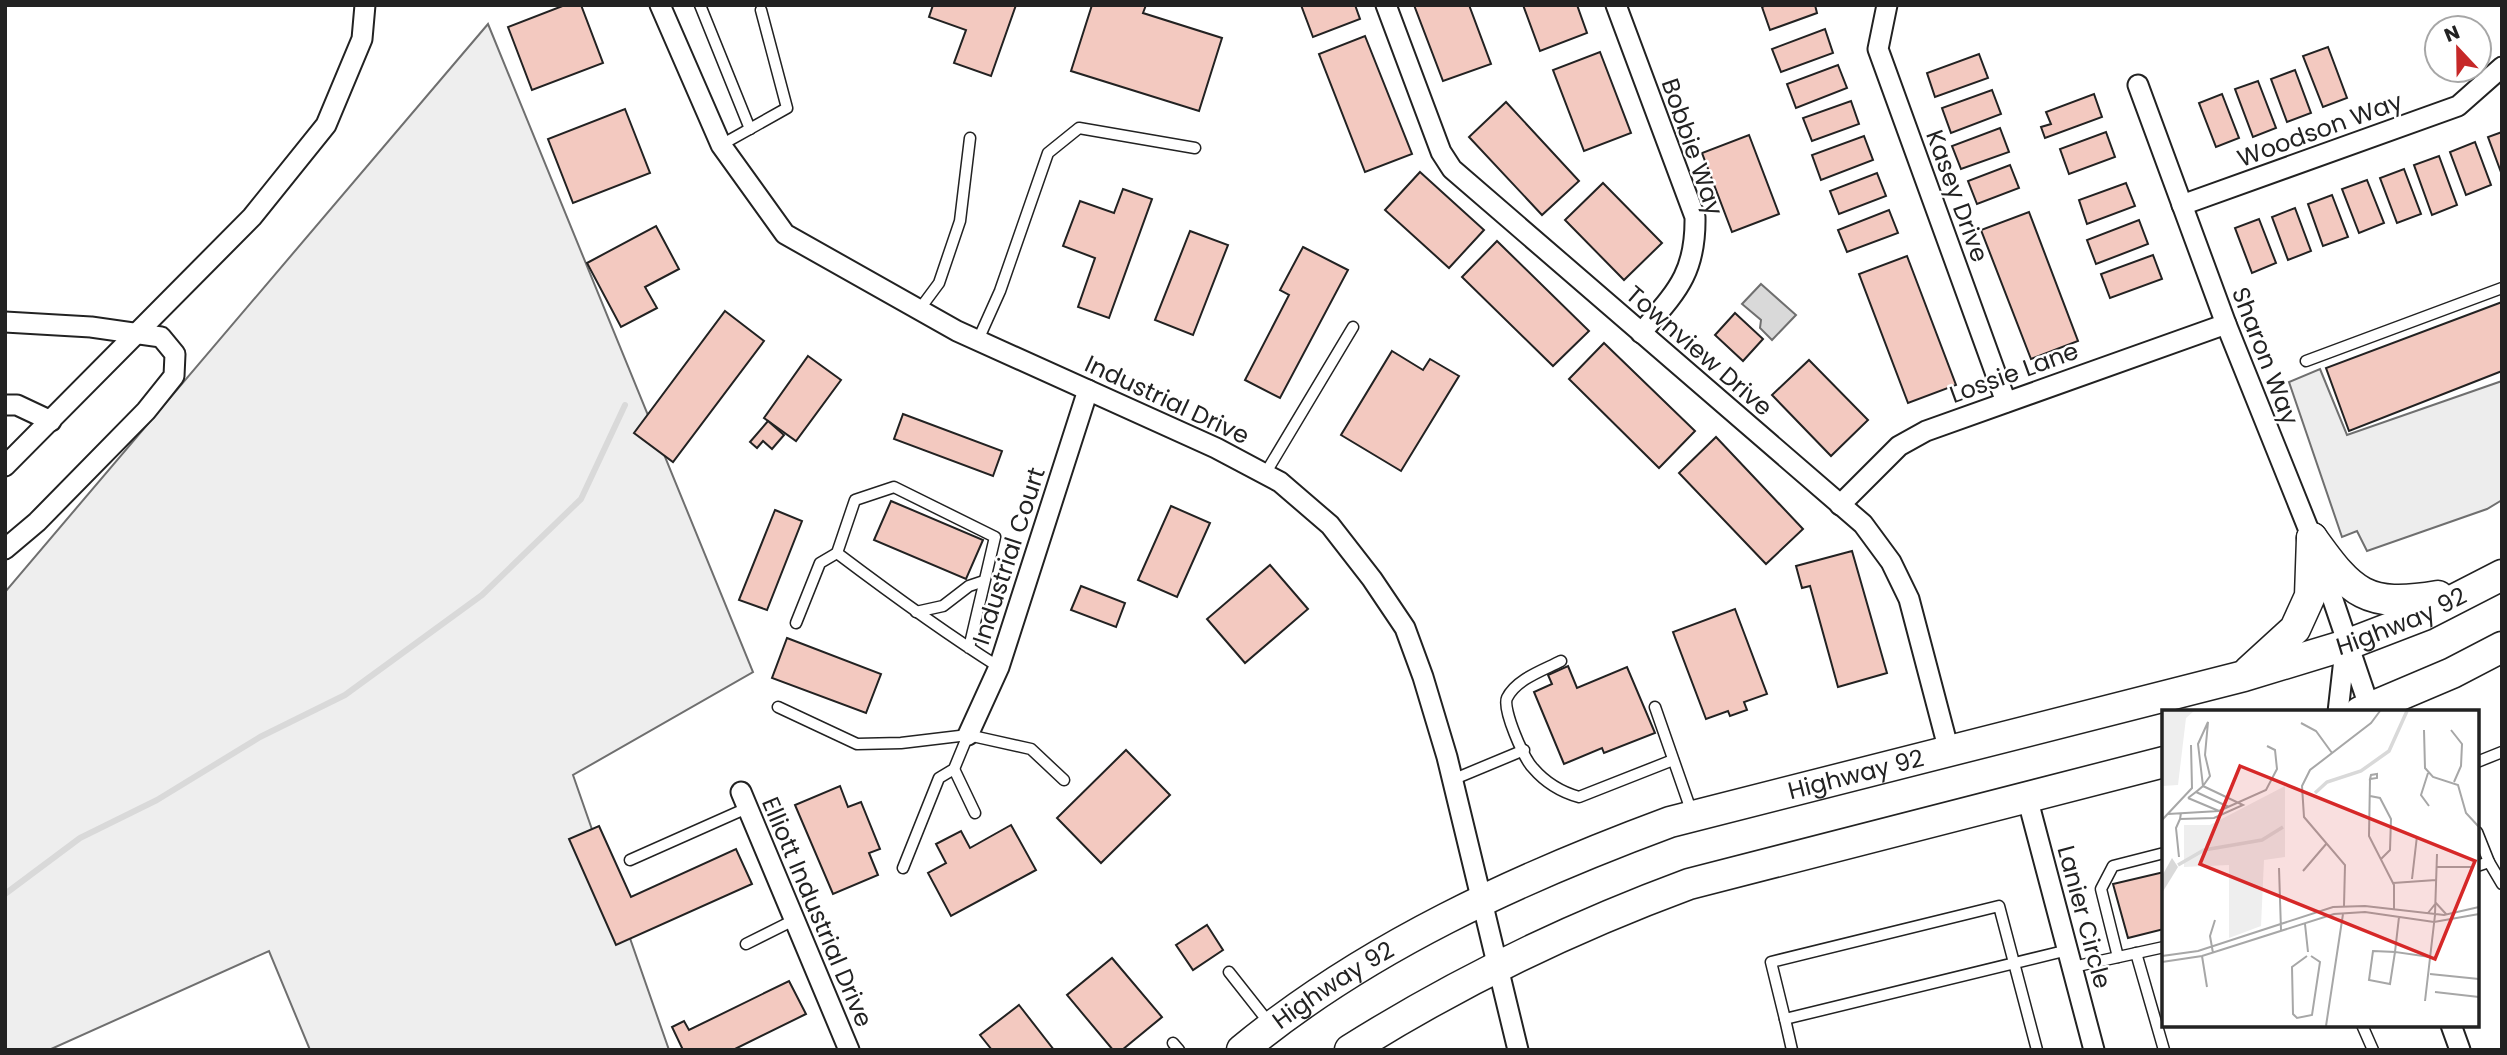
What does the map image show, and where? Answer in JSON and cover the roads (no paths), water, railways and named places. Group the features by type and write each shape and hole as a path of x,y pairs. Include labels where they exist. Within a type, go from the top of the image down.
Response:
{"main road":[{"path":"2312,538 2339,576 2362,594 2401,603 2469,591"},
{"path":"2244,676 2295,629 2310,596 2312,538"},
{"name":"Highway 92","path":"1242,1050 1384,953 1481,902 1612,844 1693,816 2244,676 2346,645 2424,615 2502,575"},
{"path":"2369,710 2502,647"},
{"path":"1350,1050 1416,1008 1497,965 1611,914 1689,884 2162,763"}],"street":[{"path":"5,466 252,218 326,125 362,39 365,5"},
{"name":"Industrial Drive","path":"660,5 722,145 785,234 919,310 978,340 1216,448 1265,474 1280,482 1330,524 1405,628 1423,677 1452,780 1518,1050"},
{"name":"Townview Drive","path":"1385,5 1441,152 1452,169 1863,524 1891,562 1909,599 1949,751"},
{"name":"Bobbie Way","path":"1616,5 1696,217 1696,244 1683,283 1641,333"},
{"name":"Kasey Drive","path":"1887,5 1878,48 2006,402"},
{"name":"Woodson Way","path":"2182,205 2458,106 2502,67"},
{"name":"Sharon Way","path":"2138,85 2226,324 2312,538 2367,710"},
{"path":"5,322 91,327 162,337 175,354 174,376 146,411 80,480 5,549"},
{"name":"Lossie Lane","path":"1840,505 1899,446 1926,431 2226,324"},
{"name":"Industrial Court","path":"968,734 999,667 1088,390"},
{"path":"5,405 17,405 51,421"},
{"path":"2338,710 2346,645"},
{"name":"Lanier Circle","path":"2026,797 2094,1050"},
{"name":"Elliott Industrial Drive","path":"744,800 849,1050"},
{"path":"2451,1027 2453,1048"}],"lane":[{"path":"700,5 750,129"},
{"path":"722,145 788,108 761,9"},
{"path":"978,340 1000,290 1048,153 1079,128 1195,148"},
{"path":"919,310 939,283 960,221 970,138"},
{"path":"2306,361 2502,288"},
{"path":"1265,474 1353,327"},
{"path":"796,623 820,563 837,553 855,500 894,487 995,537 969,648"},
{"path":"837,553 916,612 999,667"},
{"path":"916,612 943,606 970,586 984,580"},
{"path":"1561,661 1522,682 1507,698 1505,710 1531,767 1561,792 1579,797 1673,760"},
{"path":"778,707 857,744 901,743 968,734 1031,749 1064,779"},
{"path":"1655,707 1693,816"},
{"path":"903,868 939,778 954,769 968,734"},
{"path":"1452,780 1524,750"},
{"path":"2479,761 2502,752"},
{"path":"954,769 975,813"},
{"path":"630,860 744,800"},
{"path":"2479,837 2502,884"},
{"path":"2118,957 2101,889 2113,866 2162,854"},
{"path":"2479,865 2489,862"},
{"path":"1792,1050 1771,962 1999,906 2037,1050"},
{"path":"746,944 794,920"},
{"path":"1785,1019 2014,964 2071,958 2118,957 2162,947"},
{"path":"2136,953 2164,1050"},
{"path":"1229,972 1273,1027"},
{"path":"2363,1027 2373,1050"}],"waterway":[{"path":"5,894 80,838 157,800 260,737 345,695 482,595 581,499 625,405"}]}
